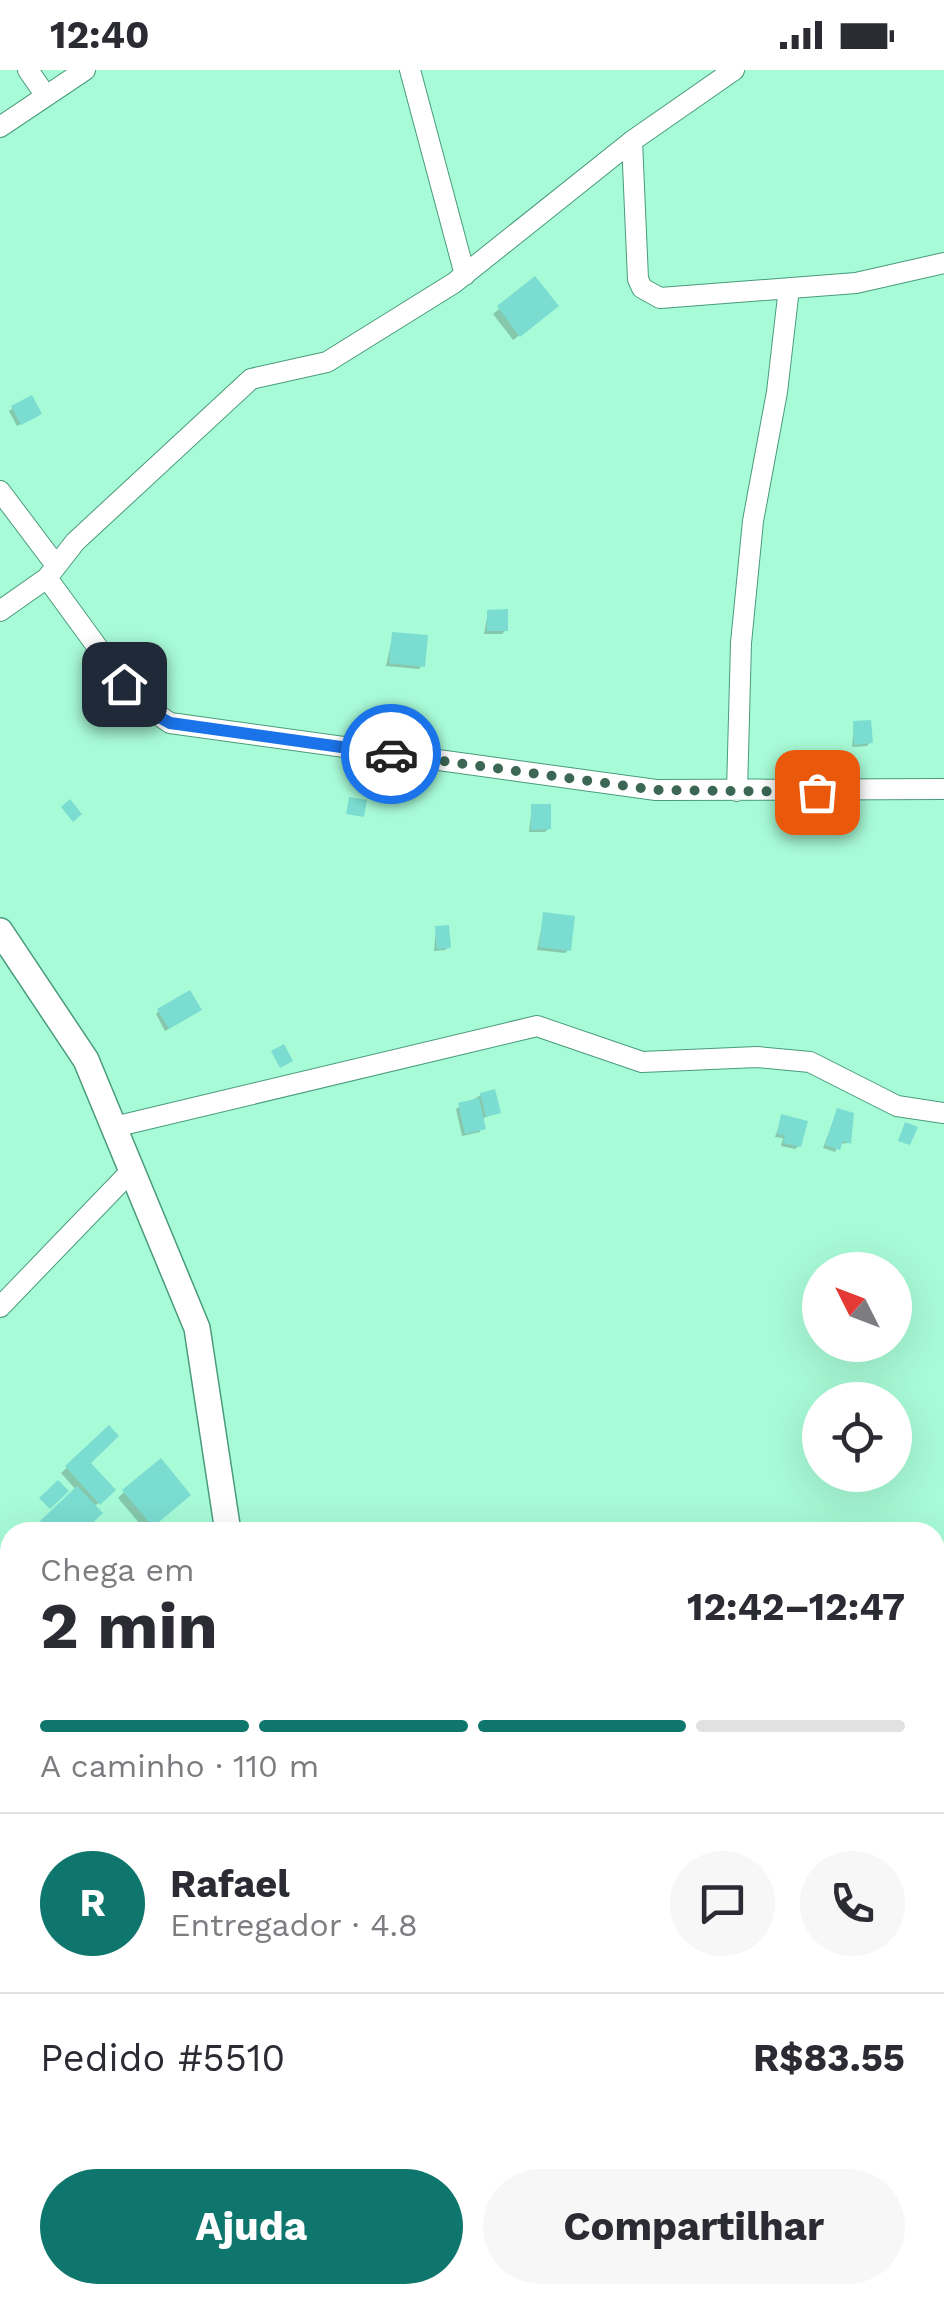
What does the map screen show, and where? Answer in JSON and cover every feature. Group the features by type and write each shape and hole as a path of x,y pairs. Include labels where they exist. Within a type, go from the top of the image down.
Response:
{"street":[{"path":"28,70 46,96"},
{"path":"0,127 85,70"},
{"path":"410,70 465,275"},
{"path":"0,611 51,571 251,379 327,362 465,275 632,141 734,70"},
{"path":"632,141 642,288 660,298 856,284 944,263"},
{"path":"737,791 741,643 753,521 777,392 788,288"},
{"path":"0,491 136,700 170,723 656,790 944,789"},
{"path":"0,931 61,1017 114,1127 197,1328 226,1522"},
{"path":"114,1127 536,1026 642,1062 757,1057 810,1062 897,1106 944,1113"},
{"path":"0,1307 132,1170"}],"building":[{"path":"535,276 559,306 520,337 497,306"},
{"path":"32,395 42,414 21,425 11,406"},
{"path":"508,609 508,631 487,631 487,610"},
{"path":"392,632 428,635 425,667 389,663"},
{"path":"871,720 873,743 854,745 853,721"},
{"path":"349,797 367,800 364,817 346,814"},
{"path":"70,799 82,814 73,822 61,807"},
{"path":"531,804 551,804 551,829 531,830"},
{"path":"543,912 575,916 571,951 539,947"},
{"path":"449,925 451,948 437,949 435,926"},
{"path":"190,990 202,1010 169,1029 157,1009"},
{"path":"284,1044 293,1061 280,1068 271,1051"},
{"path":"495,1089 501,1113 486,1117 480,1093"},
{"path":"479,1098 486,1129 465,1134 458,1103"},
{"path":"837,1108 854,1113 851,1144 843,1141 840,1150 825,1145"},
{"path":"781,1114 808,1121 801,1147 783,1143 785,1135 777,1134"},
{"path":"905,1122 918,1127 910,1145 898,1141"},
{"path":"109,1425 119,1436 91,1463 116,1490 100,1505 65,1466"},
{"path":"161,1458 191,1495 159,1522 149,1522 122,1490"},
{"path":"58,1480 69,1491 50,1509 39,1498"},
{"path":"77,1486 103,1513 94,1522 40,1521"}],"way so far":[{"path":"391,754 656,790 817,792"}],"route":[{"path":"124,684 147,710 170,723 391,754"}]}
